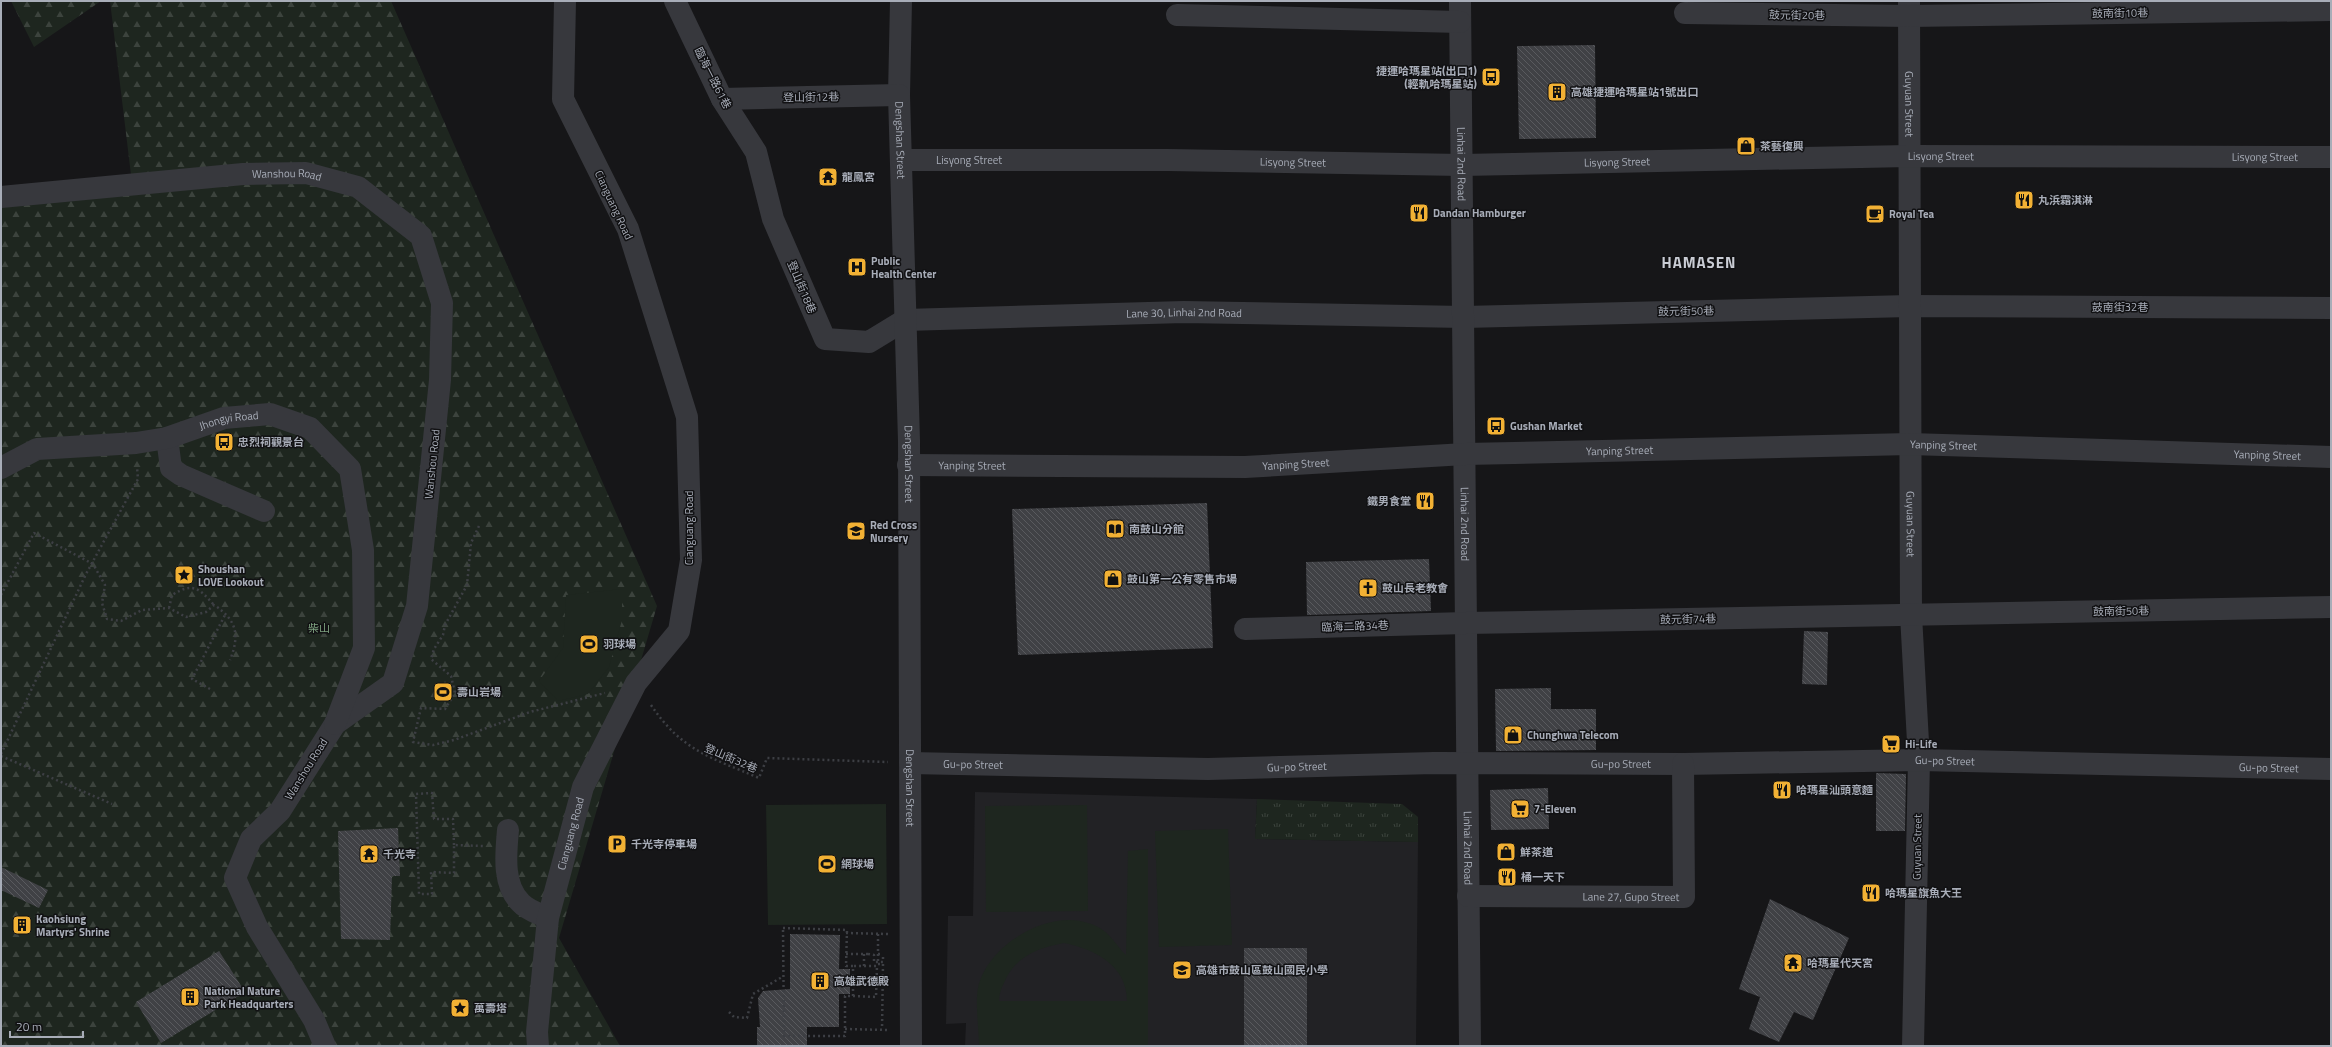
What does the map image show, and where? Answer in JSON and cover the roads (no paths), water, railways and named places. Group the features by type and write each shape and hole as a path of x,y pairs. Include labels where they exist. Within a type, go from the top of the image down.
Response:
{"street":[{"name":"Cianguang Road","path":"538,1046 537,1032 548,918 583,787 636,683 679,631 691,560 687,417 628,229 563,99 565,1"},
{"name":"臨海一路61巷","path":"676,1 722,99 756,152"},
{"name":"Dengshan Street","path":"901,1 899,95 902,160 908,465 910,763 909,934 911,1038"},
{"name":"鼓南街10巷","path":"1909,9 2331,10"},
{"name":"鼓元街20巷","path":"1685,13 1909,9"},
{"name":"Guyuan Street","path":"1909,9 1908,156 1911,615 1919,760 1913,1046"},
{"path":"1177,15 1460,11"},
{"name":"Linhai 2nd Road","path":"1460,11 1470,1046"},
{"name":"登山街12巷","path":"722,99 899,95"},
{"name":"登山街18巷","path":"756,152 773,220 824,339 869,342 905,320"},
{"name":"Lisyong Street","path":"902,160 1168,160 1462,165 1908,156 2331,157"},
{"name":"Wanshou Road","path":"1,197 243,174 306,173 358,187 421,236 442,304 440,380 417,606 393,683 335,724 280,811 251,839 235,878 257,927 314,1020 325,1046"},
{"name":"鼓南街32巷","path":"1909,306 2331,308"},
{"name":"鼓元街50巷","path":"1464,317 1909,306"},
{"name":"Lane 30, Linhai 2nd Road","path":"905,320 1184,312 1464,317"},
{"name":"Jhongyi Road","path":"1,468 37,449 136,443 167,438 224,418 270,414 310,428 350,469 363,550 364,648 335,724"},
{"path":"167,438 171,468 181,476 264,511"},
{"name":"Yanping Street","path":"908,465 1245,467 1465,454 1910,444 2331,457"},
{"name":"鼓南街50巷","path":"1911,615 2331,607"},
{"name":"鼓元街74巷","path":"1466,623 1911,615"},
{"name":"臨海二路34巷","path":"1244,629 1466,623"},
{"name":"Gu-po Street","path":"910,763 1208,769 1467,763 1684,764 1919,760 2331,769"},
{"name":"Lane 27, Gupo Street","path":"1468,896 1684,897 1684,764"},
{"path":"508,838 506,866 510,886 521,904 548,918"}],"place":[{"name":"捷運哈瑪星站(出口1) (輕軌哈瑪星站)","path":"1491,77"},
{"name":"高雄捷運哈瑪星站1號出口","path":"1557,92"},
{"name":"茶藝復興","path":"1746,146"},
{"name":"龍鳳宮","path":"828,177"},
{"name":"丸浜霜淇淋","path":"2024,200"},
{"name":"Dandan Hamburger","path":"1419,213"},
{"name":"Royal Tea","path":"1875,214"},
{"name":"Public Health Center","path":"857,267"},
{"name":"Gushan Market","path":"1496,426"},
{"name":"忠烈祠觀景台","path":"224,442"},
{"name":"鐵男食堂","path":"1425,501"},
{"name":"南鼓山分館","path":"1115,529"},
{"name":"Red Cross Nursery","path":"856,531"},
{"name":"Shoushan LOVE Lookout","path":"184,575"},
{"name":"鼓山第一公有零售市場","path":"1113,579"},
{"name":"鼓山長老教會","path":"1368,588"},
{"name":"羽球場","path":"589,644"},
{"name":"壽山岩場","path":"443,692"},
{"name":"Chunghwa Telecom","path":"1513,735"},
{"name":"Hi-Life","path":"1891,744"},
{"name":"哈瑪星汕頭意麵","path":"1782,790"},
{"name":"7-Eleven","path":"1520,809"},
{"name":"千光寺停車場","path":"617,844"},
{"name":"鮮茶道","path":"1506,852"},
{"name":"千光寺","path":"369,854"},
{"name":"網球場","path":"827,864"},
{"name":"桶一天下","path":"1507,877"},
{"name":"哈瑪星旗魚大王","path":"1871,893"},
{"name":"Kaohsiung Martyrs' Shrine","path":"22,925"},
{"name":"哈瑪星代天宮","path":"1793,963"},
{"name":"高雄市鼓山區鼓山國民小學","path":"1182,970"},
{"name":"高雄武德殿","path":"820,981"},
{"name":"National Nature Park Headquarters","path":"190,997"},
{"name":"萬壽塔","path":"460,1008"}],"district":[{"name":"HAMASEN","path":"1699,263"}],"park label":[{"name":"柴山","path":"319,628"}]}
